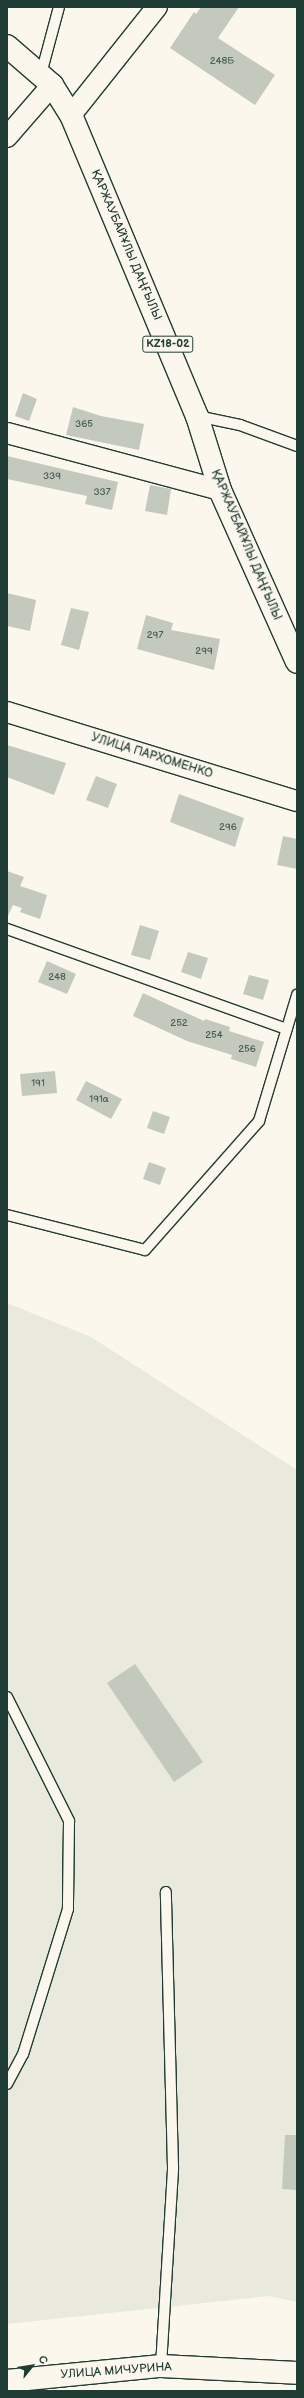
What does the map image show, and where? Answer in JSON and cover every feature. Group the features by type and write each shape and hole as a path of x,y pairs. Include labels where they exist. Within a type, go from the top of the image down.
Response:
{"main road":[{"name":"ҚАРЖАУБАЙҰЛЫ ДАҢҒЫЛЫ","path":"7,46 46,80 71,115 197,416 220,490 297,662"},
{"name":"УЛИЦА МИЧУРИНА","path":"7,2381 161,2366 297,2373"}],"street":[{"path":"71,115 157,7"},
{"path":"8,134 46,80"},
{"path":"7,433 220,490"},
{"name":"УЛИЦА ПАРХОМЕНКО","path":"7,712 297,801"}],"lane":[{"path":"46,80 59,7"},
{"path":"197,416 240,425 297,446"},
{"path":"7,929 287,1029"},
{"path":"7,1215 145,1250 259,1121 297,995"},
{"path":"7,1697 69,1821 68,1909 22,2054 7,2084"},
{"path":"161,2366 173,2167 166,1892"}],"shaded area":[{"path":"7,1303 91,1337 297,1470 297,2302 269,2296 7,2324"}],"building":[{"path":"201,7 239,7 218,38 275,75 255,105 170,48 194,12 196,14"},
{"path":"23,393 37,399 29,421 15,416"},
{"path":"73,407 101,416 144,424 139,450 66,435"},
{"path":"7,456 118,482 112,510 85,504 87,496 7,479"},
{"path":"150,485 171,489 167,515 145,511"},
{"path":"7,593 36,600 30,631 7,626"},
{"path":"71,608 89,612 79,650 61,645"},
{"path":"146,615 173,623 171,630 220,639 214,670 137,649"},
{"path":"7,745 66,763 54,795 7,777"},
{"path":"96,776 117,784 108,808 86,800"},
{"path":"179,794 244,818 235,847 170,822"},
{"path":"283,836 297,839 297,869 277,865"},
{"path":"7,871 24,877 20,886 47,895 40,919 20,912 22,908 13,905 7,918"},
{"path":"140,925 159,931 150,960 131,955"},
{"path":"188,952 208,958 201,979 181,972"},
{"path":"47,961 76,974 67,994 38,982"},
{"path":"249,975 269,980 263,1000 243,994"},
{"path":"143,993 204,1021 205,1019 230,1027 229,1031 264,1042 256,1067 231,1059 232,1055 187,1041 133,1016"},
{"path":"55,1071 57,1093 22,1096 20,1074"},
{"path":"86,1081 122,1099 111,1119 76,1100"},
{"path":"153,1111 170,1117 164,1134 147,1128"},
{"path":"149,1162 166,1168 160,1185 143,1179"},
{"path":"135,1664 203,1762 174,1782 107,1683"},
{"path":"285,2135 297,2135 297,2190 282,2189"}]}
